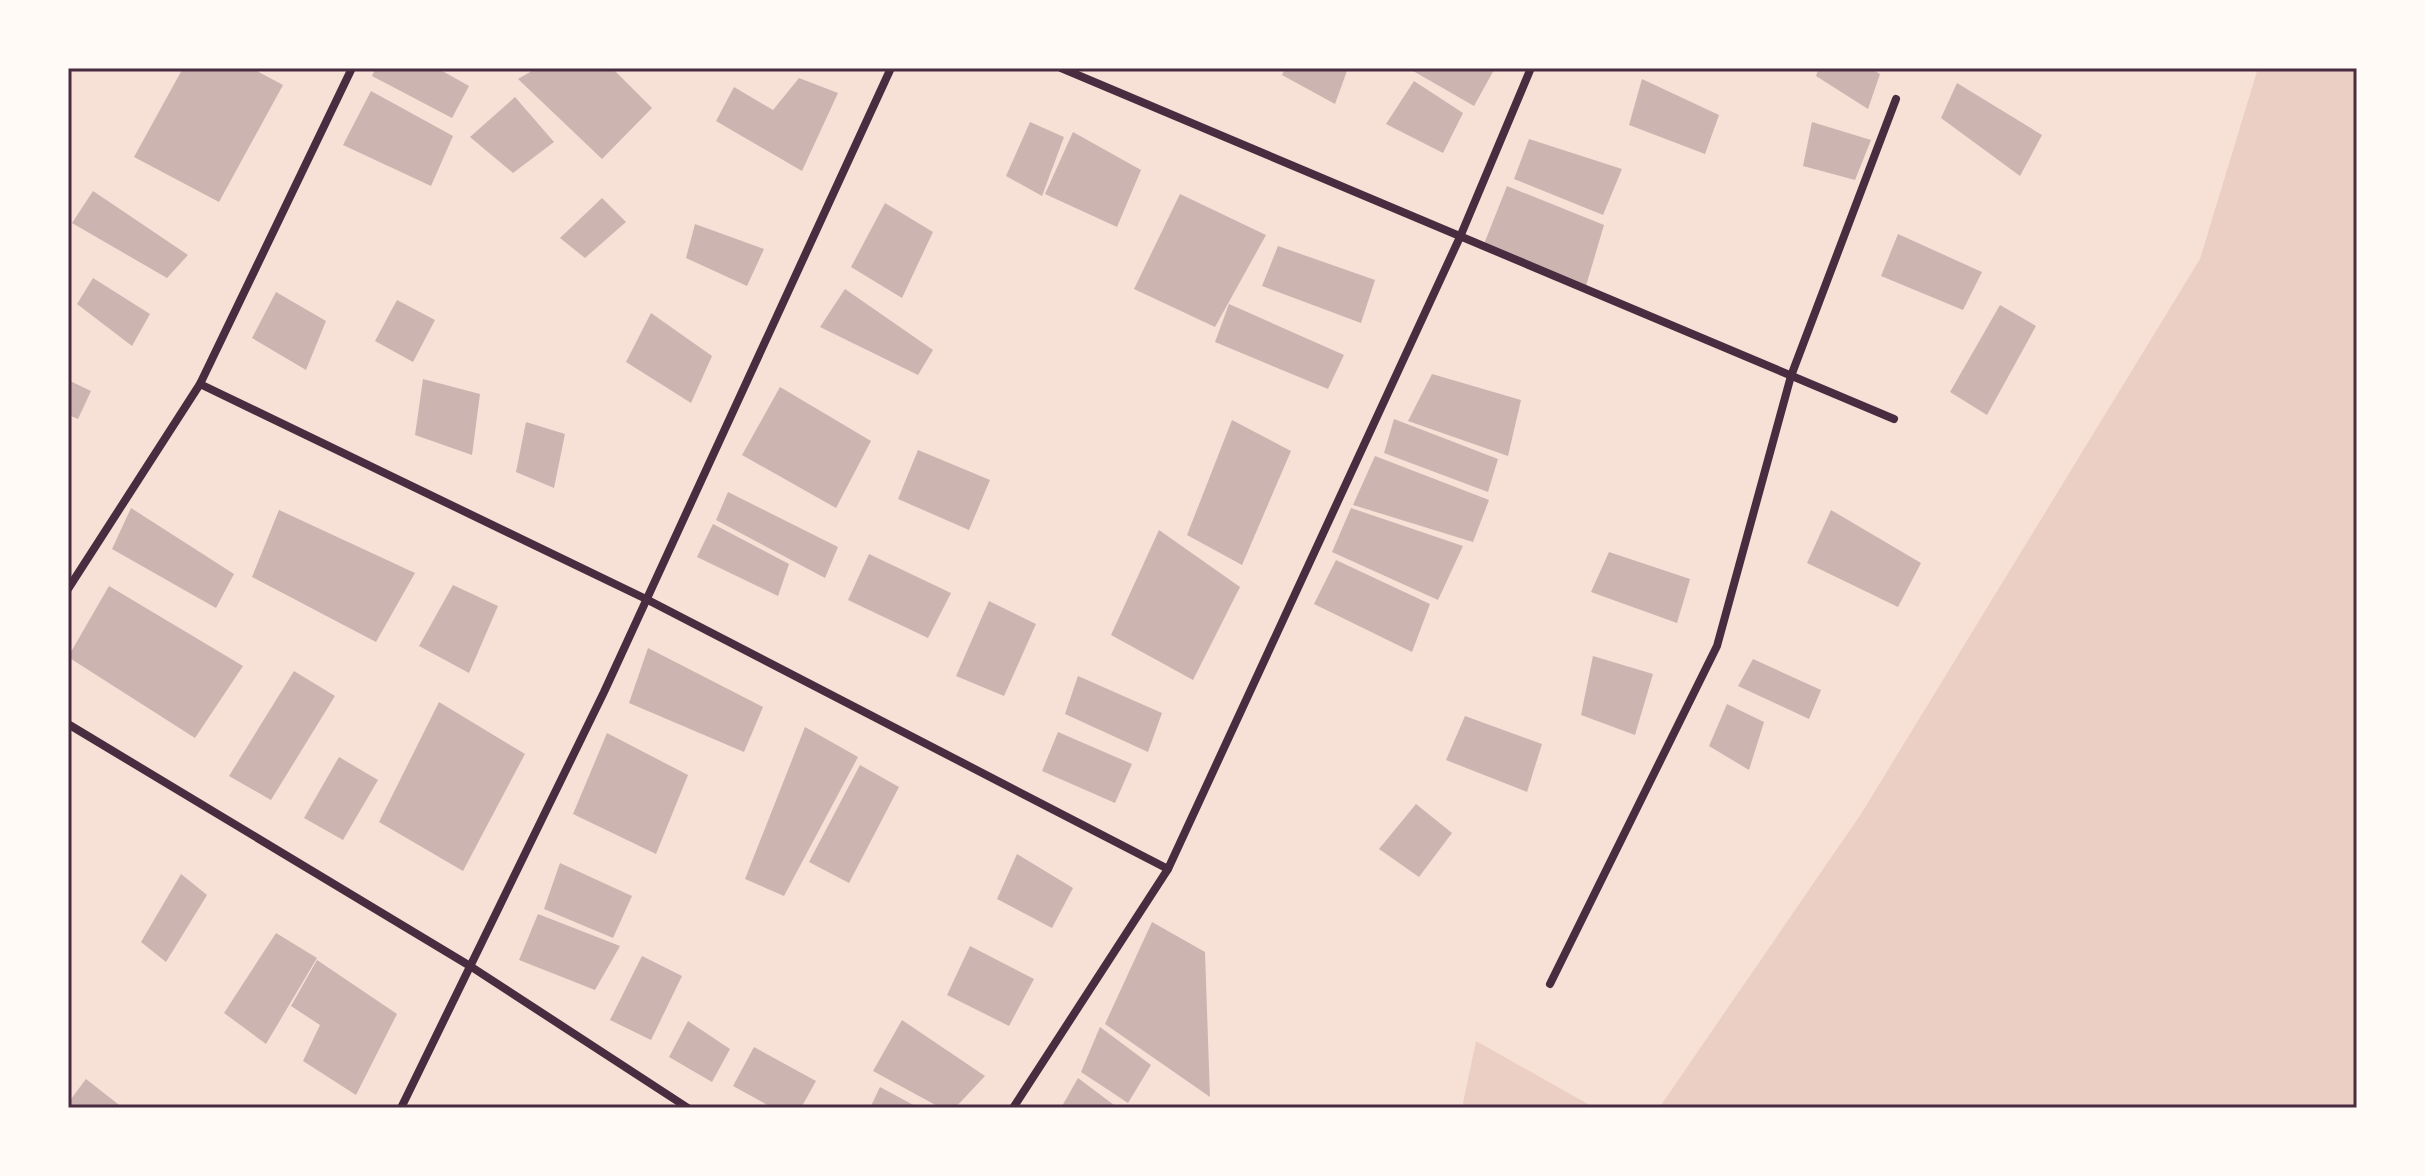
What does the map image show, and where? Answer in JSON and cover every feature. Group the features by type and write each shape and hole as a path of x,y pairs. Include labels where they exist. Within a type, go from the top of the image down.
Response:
{"street":[{"path":"68,589 200,384 352,68"},
{"path":"401,1108 604,692 891,68"},
{"path":"1061,68 1894,419"},
{"path":"1013,1108 1168,869 1460,237 1531,68"},
{"path":"1550,984 1717,646 1791,376 1896,99"},
{"path":"200,384 646,599 1168,869"},
{"path":"68,724 470,966 688,1108"}],"shaded area":[{"path":"2258,68 2357,68 2357,1108 1659,1108 1861,814 2200,259"},
{"path":"1476,1041 1595,1108 1462,1108"}],"building":[{"path":"183,68 251,68 283,85 219,202 134,157"},
{"path":"376,68 437,68 469,86 452,118 372,76"},
{"path":"537,68 612,68 652,108 602,159 518,79"},
{"path":"1285,68 1348,68 1335,104 1282,75"},
{"path":"1408,68 1495,68 1474,106"},
{"path":"1819,68 1870,68 1880,74 1868,109 1816,76"},
{"path":"799,78 838,93 802,171 716,121 734,87 773,110"},
{"path":"1642,79 1719,115 1705,154 1629,125"},
{"path":"1414,81 1463,113 1443,153 1386,124"},
{"path":"1957,83 2042,135 2020,176 1941,118"},
{"path":"371,91 453,136 431,186 343,145"},
{"path":"515,97 554,142 513,173 470,137"},
{"path":"1030,122 1064,137 1042,196 1006,176"},
{"path":"1812,122 1871,140 1855,180 1803,166"},
{"path":"1073,132 1141,170 1117,227 1045,194"},
{"path":"1529,139 1622,169 1603,215 1514,179"},
{"path":"1507,186 1604,225 1586,286 1484,244"},
{"path":"93,191 188,255 167,278 72,223"},
{"path":"1180,194 1266,235 1215,327 1134,289"},
{"path":"602,198 626,222 585,258 560,238"},
{"path":"885,203 933,232 902,298 851,267"},
{"path":"695,224 764,249 747,286 686,258"},
{"path":"1898,234 1982,272 1963,310 1881,276"},
{"path":"1278,246 1375,280 1361,323 1262,286"},
{"path":"93,278 150,314 132,346 77,304"},
{"path":"845,289 933,350 918,375 820,327"},
{"path":"276,292 326,321 306,370 252,338"},
{"path":"397,300 435,320 413,362 375,341"},
{"path":"1229,304 1344,355 1328,389 1215,342"},
{"path":"2000,305 2036,326 1987,415 1950,392"},
{"path":"651,313 712,356 691,403 626,362"},
{"path":"1432,374 1521,400 1508,456 1408,421"},
{"path":"423,379 480,394 472,455 415,435"},
{"path":"68,380 91,391 78,419 68,415"},
{"path":"780,387 871,441 836,508 742,455"},
{"path":"1394,419 1498,459 1488,492 1384,453"},
{"path":"1232,420 1291,451 1242,565 1187,535"},
{"path":"526,422 565,434 554,488 516,472"},
{"path":"918,450 990,480 969,530 898,499"},
{"path":"1375,456 1489,500 1473,542 1353,505"},
{"path":"728,492 838,547 825,578 716,520"},
{"path":"131,508 234,574 216,608 112,549"},
{"path":"1351,508 1463,546 1438,600 1332,552"},
{"path":"279,510 415,573 376,642 252,577"},
{"path":"1831,510 1921,563 1898,607 1807,563"},
{"path":"713,524 789,564 778,596 697,557"},
{"path":"1159,530 1240,587 1193,680 1111,635"},
{"path":"1609,552 1690,579 1677,623 1591,592"},
{"path":"869,554 951,593 928,638 848,600"},
{"path":"1336,560 1430,604 1412,652 1314,604"},
{"path":"453,585 498,606 469,673 419,646"},
{"path":"109,586 243,666 195,738 68,657"},
{"path":"989,601 1036,624 1004,696 956,676"},
{"path":"648,648 763,707 744,752 629,703"},
{"path":"1593,656 1653,674 1635,735 1581,715"},
{"path":"1753,659 1821,690 1809,719 1738,686"},
{"path":"294,671 335,696 271,800 229,776"},
{"path":"1078,676 1162,713 1148,752 1065,714"},
{"path":"439,702 525,754 463,871 379,822"},
{"path":"1727,704 1764,722 1749,770 1709,746"},
{"path":"1465,716 1542,744 1527,792 1446,760"},
{"path":"805,727 858,757 784,896 745,879"},
{"path":"1058,732 1132,764 1115,803 1042,771"},
{"path":"607,733 688,775 656,854 573,814"},
{"path":"339,757 378,780 343,840 304,818"},
{"path":"860,765 899,787 849,883 809,862"},
{"path":"1416,804 1452,833 1419,877 1379,849"},
{"path":"1017,854 1073,888 1052,928 997,899"},
{"path":"560,863 632,896 613,938 544,909"},
{"path":"181,874 207,895 166,962 141,942"},
{"path":"538,914 620,946 595,990 519,960"},
{"path":"1152,922 1205,952 1210,1097 1105,1024"},
{"path":"276,933 317,958 266,1044 224,1013"},
{"path":"970,946 1034,979 1009,1026 947,995"},
{"path":"642,956 682,976 651,1040 610,1020"},
{"path":"317,960 397,1014 356,1095 303,1061 320,1025 291,1006"},
{"path":"902,1020 985,1076 955,1108 941,1108 873,1071"},
{"path":"688,1021 730,1049 712,1082 669,1057"},
{"path":"1100,1027 1151,1065 1128,1103 1081,1072"},
{"path":"754,1047 816,1081 801,1108 773,1108 733,1086"},
{"path":"1078,1078 1118,1108 1061,1108"},
{"path":"86,1079 123,1108 68,1108 68,1103"},
{"path":"880,1087 919,1108 870,1108"}]}
